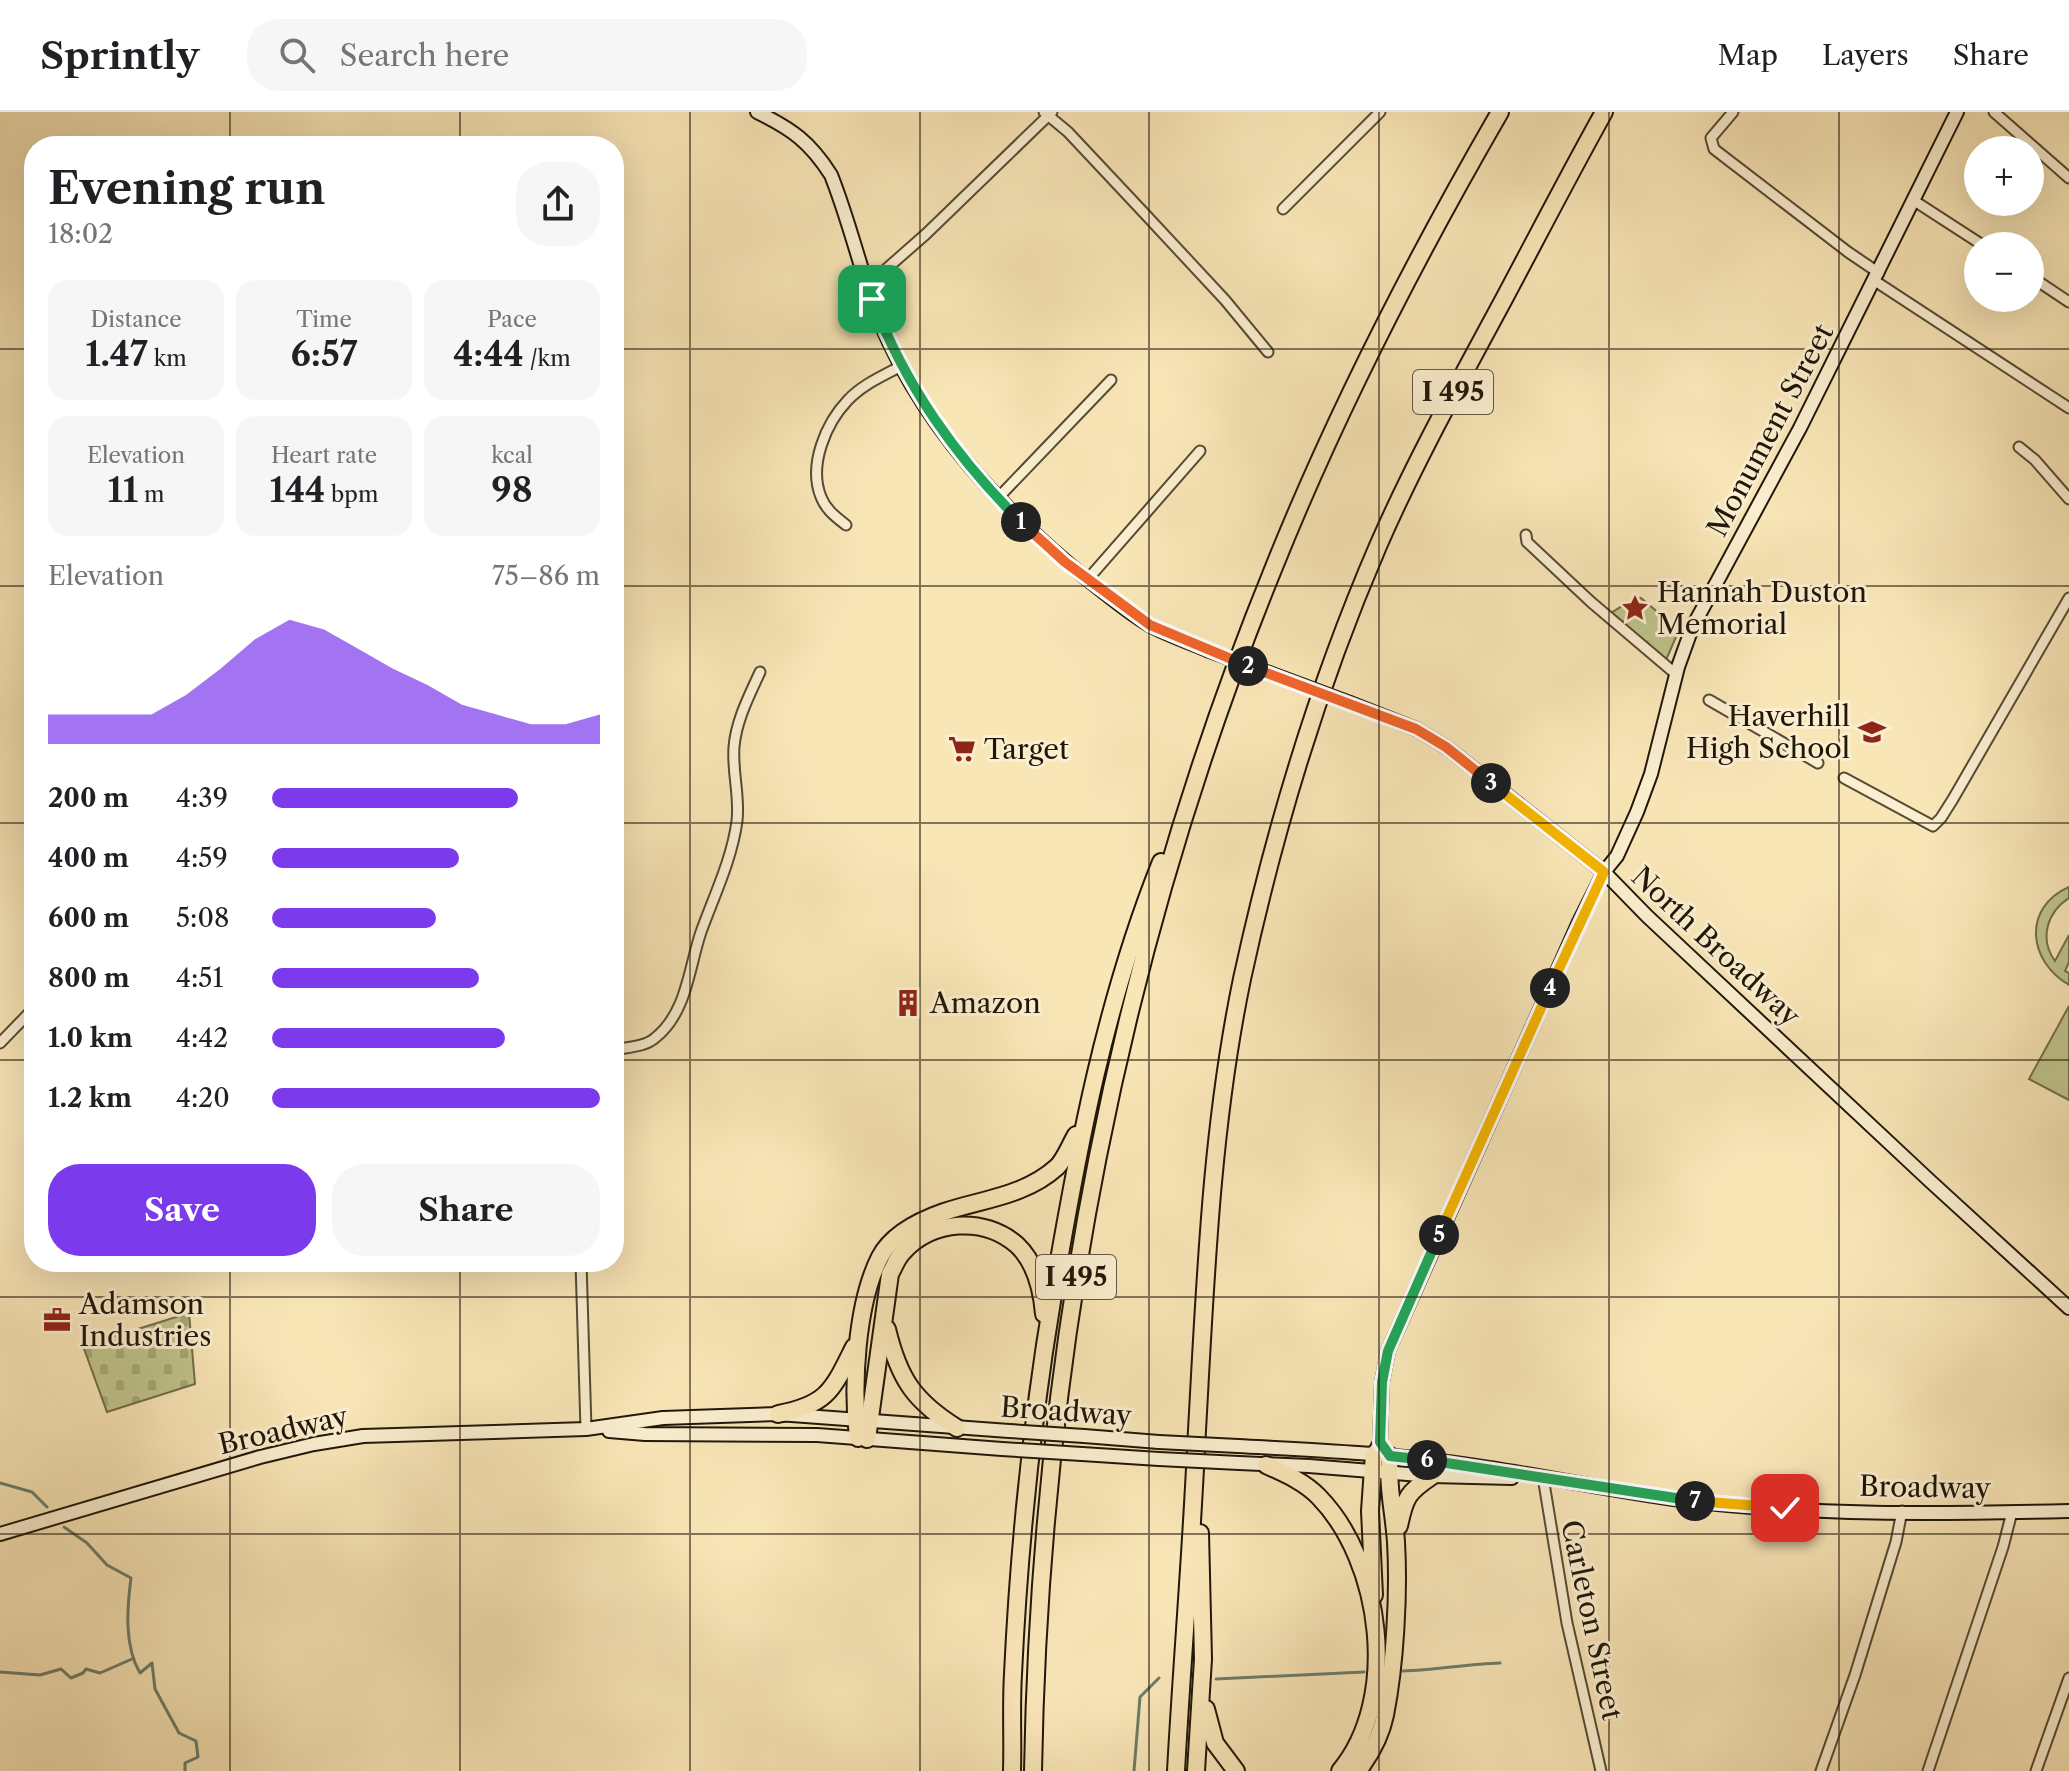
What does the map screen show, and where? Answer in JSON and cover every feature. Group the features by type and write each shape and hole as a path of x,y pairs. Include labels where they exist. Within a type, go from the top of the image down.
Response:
{"highway":[{"name":"I 495","path":"1033,1771 1037,1642 1049,1482 1079,1256 1124,1034 1166,875 1244,643 1308,486 1413,268 1500,112"},
{"name":"I 495","path":"1176,1771 1207,1254 1225,1077 1242,981 1265,884 1296,771 1325,683 1378,545 1450,398 1604,112"},
{"path":"1012,1771 1013,1675 1023,1528 1046,1330 1084,1120 1103,1037 1130,943 1166,848 1191,795"},
{"path":"862,1439 863,1420 856,1370 867,1297 881,1256 903,1231 943,1212 1023,1190 1059,1166 1084,1120"},
{"path":"863,1420 879,1365 890,1274 902,1253 921,1237 939,1228 968,1225 990,1230 1017,1245 1039,1281 1046,1330"},
{"path":"883,1313 893,1352 906,1382 927,1409 957,1428"},
{"path":"778,1414 818,1403 831,1390 860,1334"},
{"path":"1196,1449 1202,1598 1202,1673 1196,1771"},
{"path":"1381,1459 1396,1543"},
{"path":"1340,1771 1362,1739 1374,1702 1377,1672 1370,1511 1381,1459"},
{"path":"1266,1465 1317,1494 1338,1520 1356,1554 1373,1609"},
{"path":"1358,1771 1369,1755 1384,1718 1394,1625 1396,1543 1406,1497 1432,1476"},
{"path":"1202,1673 1210,1730 1221,1754 1236,1771"}],"main road":[{"name":"North Broadway","path":"757,112 786,126 817,152 842,202 868,285 901,366 931,415 998,498 1026,527 1150,625 1207,650 1416,729 1446,747 1604,872 1647,916 2069,1308"},
{"name":"Monument Street","path":"1381,1459 1382,1382 1393,1339 1579,922 1604,872 1617,856 1651,774 1692,628 1768,490 1957,112"},
{"name":"Broadway","path":"586,1429 663,1418 778,1414 1454,1462 1681,1500 1735,1505 1902,1511 2069,1511"},
{"name":"Broadway","path":"0,1534 224,1467 314,1444 402,1433 586,1429 645,1434 752,1433 1266,1465 1381,1459 1432,1476 1543,1477"}],"street":[{"path":"1283,209 1380,112"},
{"path":"1733,112 1714,133 1711,141 1714,149 1877,277 2069,408"},
{"path":"1994,112 2069,178"},
{"path":"868,285 926,234 1048,113 1225,300 1268,352"},
{"path":"1913,200 1964,233"},
{"path":"2044,285 2069,302"},
{"path":"846,525 830,512 820,497 818,476 822,442 849,399 868,384 901,366"},
{"path":"998,498 1111,380"},
{"path":"2019,447 2035,460 2069,499"},
{"path":"1088,579 1200,451"},
{"path":"1526,535 1527,542 1569,583 1677,675"},
{"path":"1844,778 1933,826 1953,799 2069,598"},
{"path":"624,1048 655,1039 674,1015 687,984 736,825 739,799 734,747 738,722 760,672"},
{"path":"1709,700 1818,763"},
{"path":"0,1043 24,1018"},
{"path":"581,1272 586,1429"},
{"name":"Carleton Street","path":"1543,1477 1567,1623 1601,1771"},
{"path":"1821,1771 1896,1542 1902,1511"},
{"path":"1928,1771 2012,1512"},
{"path":"2036,1771 2069,1678"}],"green space":[{"path":"1641,598 1679,630 1666,660 1611,613"},
{"path":"2069,887 2069,898 2051,918 2047,944 2055,961 2069,935 2069,962 2065,971 2069,973 2069,985 2045,963 2036,935 2043,908 2054,896"},
{"path":"2069,1006 2069,1100 2029,1079"},
{"path":"189,1313 195,1384 107,1412 83,1346"}],"waterway":[{"path":"0,1483 32,1492 47,1507"},
{"path":"64,1527 87,1543 107,1565 131,1578 128,1614 131,1651 140,1673 152,1663 155,1689 179,1733 196,1741 198,1757 185,1763 185,1771"},
{"path":"0,1672 40,1675 61,1669 71,1678 86,1669 100,1673 132,1659"},
{"path":"1403,1671 1500,1663"},
{"path":"1216,1679 1364,1672"},
{"path":"1134,1771 1140,1697 1159,1678"}],"place":[{"name":"Hannah Duston Memorial","path":"1635,608"},
{"name":"Haverhill High School","path":"1872,732"},
{"name":"Target","path":"962,749"},
{"name":"Amazon","path":"908,1003"},
{"name":"Adamson Industries","path":"57,1320"}],"route":[{"path":"872,299 888,340 931,415 989,490 1065,562 1150,625 1240,663 1416,729 1446,747 1604,872 1388,1351 1382,1382 1380,1442 1390,1456 1454,1462 1681,1500 1785,1508"}]}
